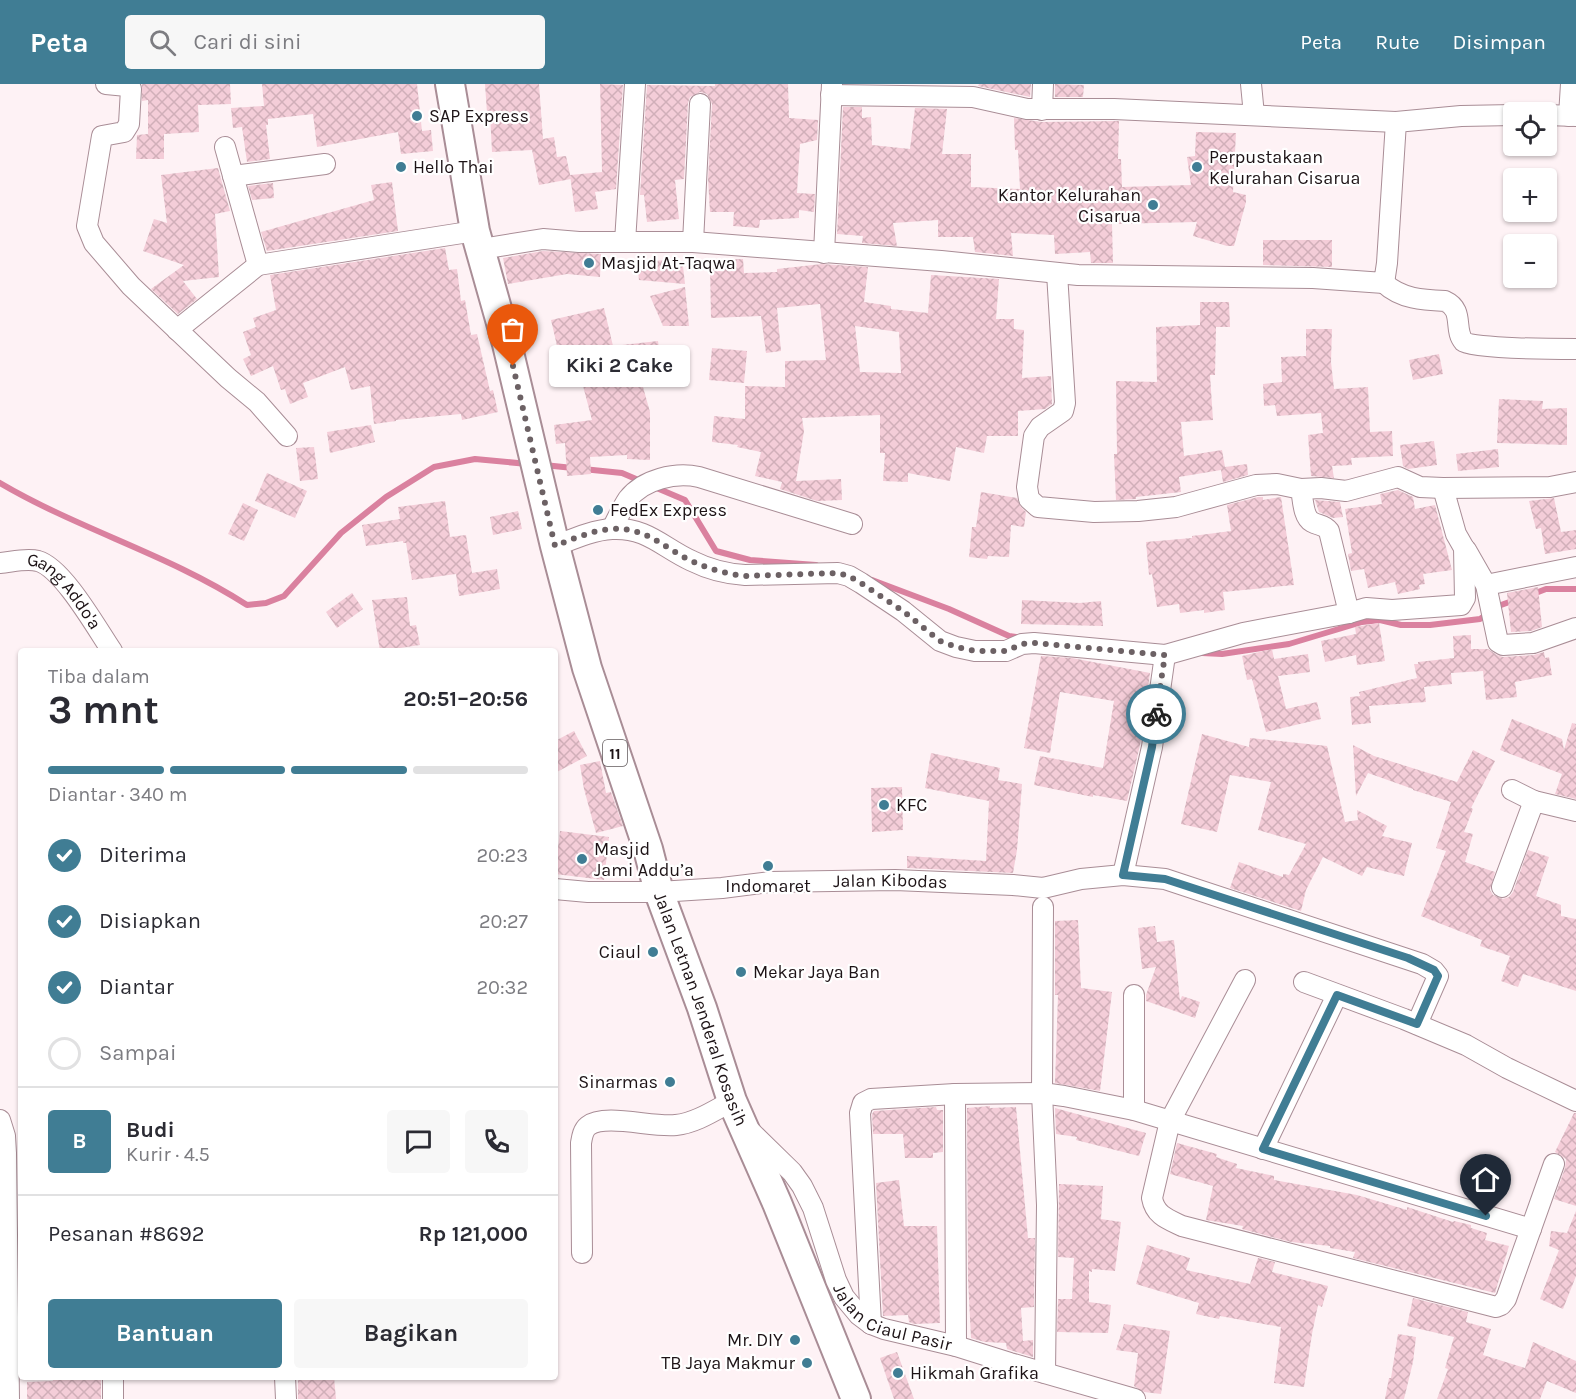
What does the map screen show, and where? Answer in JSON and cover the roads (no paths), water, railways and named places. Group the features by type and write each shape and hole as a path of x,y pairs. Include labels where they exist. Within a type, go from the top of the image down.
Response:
{"highway":[{"name":"Jalan Letnan Jenderal Kosasih","path":"450,84 478,240 507,344 555,546 587,668 648,849 659,892 738,1113 856,1399"}],"street":[{"path":"106,84 127,86 130,89 129,124 124,132 102,136 92,191 88,232 94,243 131,286 257,402 287,435"},
{"path":"625,242 635,84"},
{"path":"1042,110 1043,84"},
{"path":"1251,84 1254,115"},
{"path":"1557,115 1573,116 1571,84"},
{"path":"824,253 831,90 973,97 1009,106 1042,110 1056,108 1114,109 1396,122 1461,116 1503,115"},
{"path":"693,242 700,104"},
{"path":"1384,283 1396,122"},
{"path":"225,147 258,265"},
{"path":"233,176 325,164"},
{"path":"177,330 258,265 478,240 693,242 941,261 1057,273 1313,278 1384,283 1406,297 1450,303 1457,312 1462,338 1468,344 1512,348 1576,349"},
{"path":"1057,273 1065,403 1063,411 1040,427 1034,436 1028,487 1029,499 1032,503 1046,509 1094,512 1138,511 1176,507 1256,485 1277,484 1301,489 1321,488 1346,491 1398,477 1420,487 1443,488 1550,487 1576,482"},
{"path":"612,529 627,500 634,493 652,483 675,475 699,477 852,524"},
{"path":"1443,488 1456,534 1486,585 1496,637 1503,645 1533,643 1576,628"},
{"path":"1301,489 1308,518 1311,522 1327,527 1329,531 1349,613"},
{"path":"555,546 612,529 645,533 692,561 730,574 773,575 826,572 849,576 903,611 940,641 964,649 1006,651 1022,644 1034,643 1165,655 1243,633 1366,608 1392,610 1461,605 1465,598 1464,548"},
{"name":"Gang Addo'a","path":"0,563 28,560 50,566 66,583 110,648"},
{"path":"1486,585 1576,567"},
{"path":"1123,875 1152,747 1165,655"},
{"path":"1512,790 1534,801 1576,811"},
{"path":"1502,887 1534,801"},
{"name":"Jalan Kibodas","path":"659,892 770,882 832,880 959,882 1042,888 1081,879 1123,875 1165,879 1422,964 1434,970 1438,976 1417,1024"},
{"path":"558,889 659,892"},
{"path":"1043,907 1042,1093 1047,1205 1045,1373"},
{"path":"1245,980 1170,1121 1152,1198 1158,1214 1182,1226 1488,1306 1496,1306 1502,1305 1506,1299 1554,1164"},
{"path":"1304,982 1417,1024 1466,1045 1576,1101"},
{"path":"1134,995 1134,1110"},
{"path":"1263,1149 1337,995"},
{"path":"871,1324 861,1107 871,1099 955,1094 1042,1093 1134,1110 1531,1229"},
{"path":"955,1094 956,1346"},
{"path":"582,1253 581,1143 584,1130 588,1125 601,1121 615,1121 661,1126 678,1125 738,1113"},
{"name":"Jalan Ciaul Pasir","path":"738,1113 802,1186 813,1208 836,1280 844,1297 859,1315 871,1324 956,1346 1135,1399"},
{"path":"0,1120 5,1136 6,1153 9,1399"},
{"path":"113,1380 113,1399"},
{"path":"285,1380 286,1399"}],"waterway":[{"path":"0,483 30,500 187,571 247,605 266,603 284,596 341,533 386,497 434,467 475,459 528,464"},
{"path":"544,465 573,468"},
{"path":"583,469 622,473 643,482"},
{"path":"652,486 685,500 716,551 750,560 816,565"},
{"path":"872,580 949,609 1009,636 1022,638"},
{"path":"1533,594 1546,589 1576,589"},
{"path":"1202,653 1222,654 1289,644 1362,622 1380,620 1401,625 1430,625 1480,619 1501,605 1515,600"}],"place":[{"name":"SAP Express","path":"417,116"},
{"name":"Hello Thai","path":"401,167"},
{"name":"Perpustakaan Kelurahan Cisarua","path":"1197,167"},
{"name":"Kantor Kelurahan Cisarua","path":"1153,205"},
{"name":"Masjid At-Taqwa","path":"589,263"},
{"name":"Kiki 2 Cake","path":"513,366"},
{"name":"FedEx Express","path":"598,510"},
{"name":"KFC","path":"884,805"},
{"name":"Masjid Jami Addu’a","path":"582,859"},
{"name":"Indomaret","path":"768,866"},
{"name":"Ciaul","path":"653,952"},
{"name":"Mekar Jaya Ban","path":"741,972"},
{"name":"Sinarmas","path":"670,1082"},
{"name":"Mr. DIY","path":"795,1340"},
{"name":"TB Jaya Makmur","path":"807,1363"},
{"name":"Hikmah Grafika","path":"898,1373"}]}
